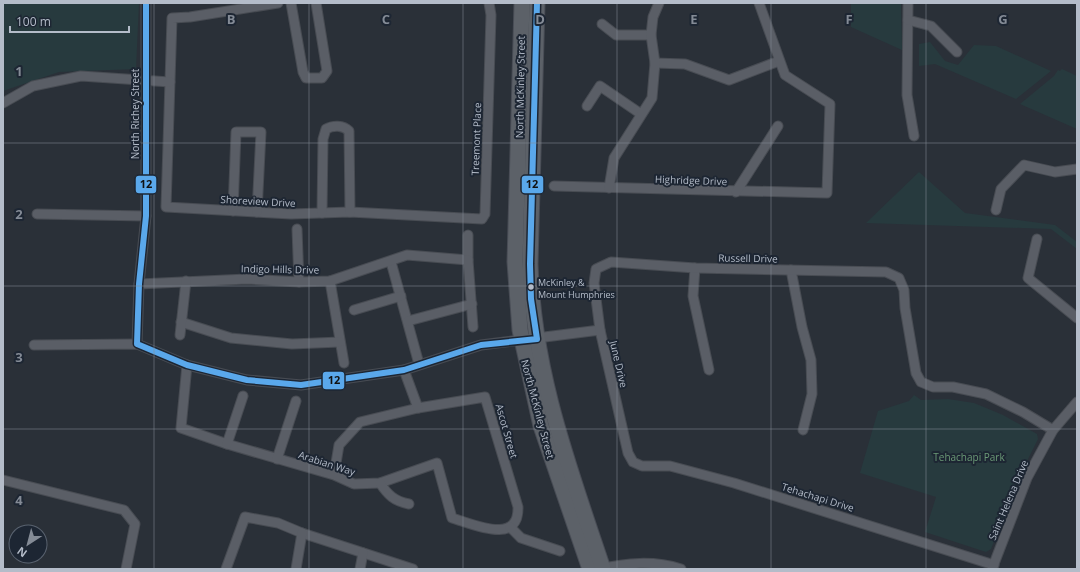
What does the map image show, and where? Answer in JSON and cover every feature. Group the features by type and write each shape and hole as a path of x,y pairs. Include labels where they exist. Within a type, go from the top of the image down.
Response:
{"main road":[{"name":"North McKinley Street","path":"522,3 515,262 516,296 522,341 541,426 598,569"},
{"name":"North McKinley Street","path":"536,3 530,264 531,299 537,339 554,421 598,569"}],"street":[{"name":"North Richey Street","path":"137,344 139,284 146,216 146,3"},
{"path":"3,102 33,86 81,76 170,82 172,18 190,17 278,3"},
{"path":"291,3 303,72 306,78 315,79 322,78 327,71 316,3"},
{"name":"Treemont Place","path":"425,216 482,219 485,214 491,22 489,3"},
{"path":"609,188 614,158 652,98 655,63 652,34 653,17 659,3"},
{"path":"655,63 685,64 729,80 779,61 759,3"},
{"path":"908,3 906,95 914,136"},
{"path":"908,20 931,26 957,52"},
{"path":"602,24 616,35 652,34"},
{"name":"Highridge Drive","path":"554,186 736,192 827,193 830,104 785,75 779,61"},
{"name":"Shoreview Drive","path":"170,82 166,207 258,212 350,212 425,216"},
{"path":"587,106 600,86 641,114"},
{"path":"322,213 323,139 326,129 330,126 340,127 349,131 350,212"},
{"path":"736,192 778,126"},
{"path":"233,211 236,132 260,132 258,212"},
{"path":"996,210 1001,189 1024,164 1055,172 1077,169"},
{"path":"37,214 146,216"},
{"path":"297,229 299,282"},
{"path":"468,235 468,260 473,327"},
{"path":"1037,239 1028,278 1077,318"},
{"name":"Indigo Hills Drive","path":"139,284 247,279 299,282 330,281 407,256 468,260"},
{"path":"391,262 419,364"},
{"name":"Russell Drive","path":"596,269 611,262 695,268 886,272 899,278 904,290 904,308 916,373 921,382 933,387 953,387 986,394 1023,412 1053,430"},
{"path":"695,268 693,296 709,370"},
{"name":"June Drive","path":"596,269 594,283 600,330 628,453 633,462"},
{"path":"792,270 802,327 811,360 812,394 803,430"},
{"path":"180,335 186,281"},
{"path":"330,281 344,363"},
{"path":"354,310 401,296"},
{"path":"408,321 472,304"},
{"path":"181,322 231,338 292,344 340,342"},
{"path":"34,345 137,344 187,365 247,380 301,385 404,370 482,345 600,330"},
{"name":"Arabian Way","path":"187,365 181,428 227,444 334,475 354,484 380,483 437,463 452,518 492,529 504,530 510,527"},
{"path":"334,475 339,445 360,422 418,408 404,370"},
{"path":"227,444 243,396"},
{"name":"Ascot Street","path":"418,408 485,397 518,507 518,515 510,527"},
{"path":"277,459 296,401"},
{"name":"Saint Helena Drive","path":"993,567 1027,478 1053,430 1077,402"},
{"name":"Tehachapi Drive","path":"633,462 642,466 670,466 734,483 993,567"},
{"path":"3,480 124,510 135,524 126,569"},
{"path":"380,483 388,494 397,502 409,504"},
{"path":"226,569 245,517 278,523 302,533 413,569"},
{"path":"510,527 521,538 560,551"},
{"path":"296,569 302,533"},
{"path":"360,569 363,553"},
{"path":"598,569 617,564 648,562 681,569"}],"green space":[{"path":"3,3 139,3 136,69 59,72 3,91"},
{"path":"851,3 901,3 902,50 851,27"},
{"path":"930,42 945,61 958,65 974,45 996,46 1051,71 1016,99 935,64 919,66 919,44"},
{"path":"1062,69 1077,76 1077,129 1020,104 1054,76 1058,70 1060,71"},
{"path":"919,172 965,213 1055,225 1077,242 1077,249 1051,229 866,223"},
{"name":"Tehachapi Park","path":"914,395 921,400 948,399 974,403 1003,415 1037,434 1038,439 1022,471 991,549 986,552 925,532 936,497 860,473 878,411 909,401"}],"transit line":[{"name":"12","path":"146,3 146,216 139,284 137,344 187,365 247,380 301,385 404,370 481,345 537,339 531,299 530,264 537,3"}],"place":[{"name":"McKinley & Mount Humphries","path":"531,287"}]}
